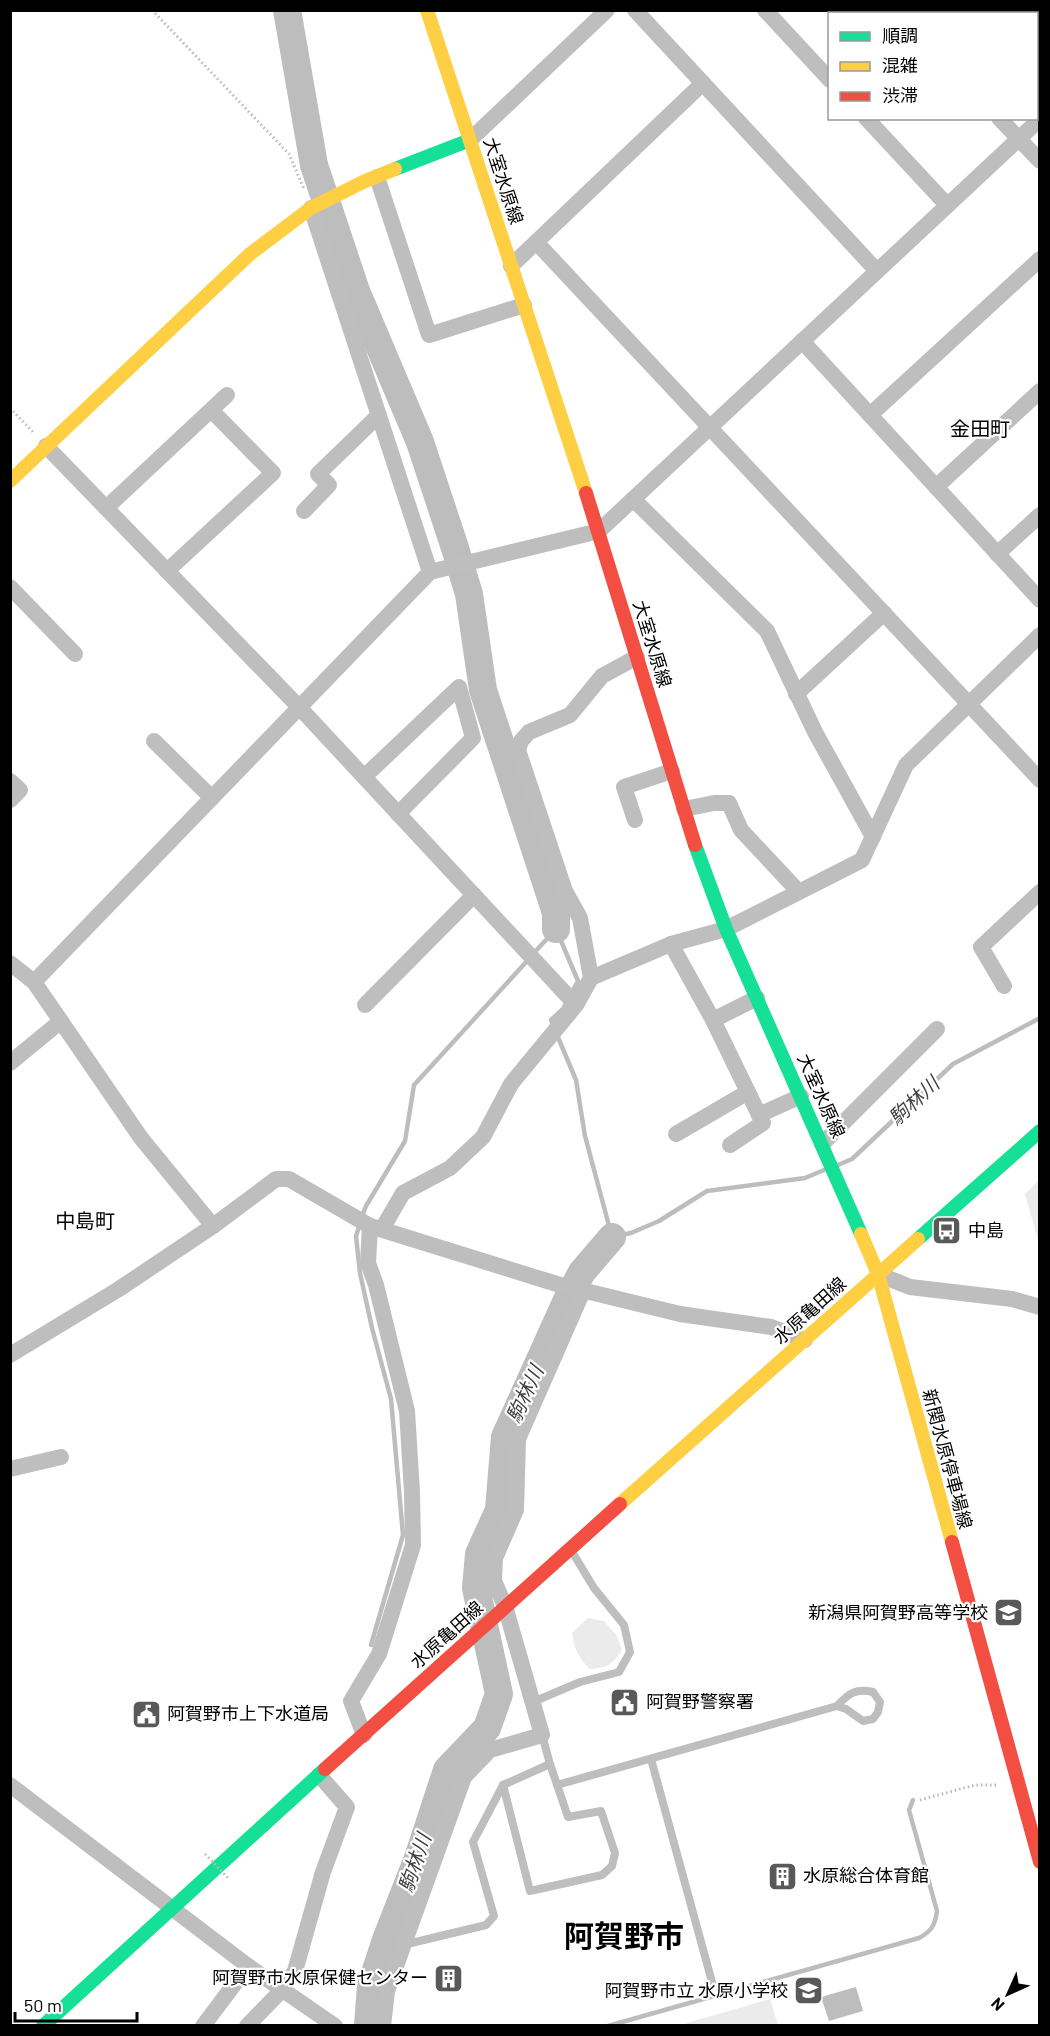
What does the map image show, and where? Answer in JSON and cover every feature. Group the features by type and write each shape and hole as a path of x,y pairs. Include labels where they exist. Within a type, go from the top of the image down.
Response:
{"main road":[{"name":"大室水原線","path":"427,10 599,531 684,809 726,929 878,1274"},
{"path":"10,481 250,254 311,208 363,182 470,140"},
{"path":"878,1274 1040,1131"},
{"name":"水原亀田線","path":"43,2025 472,1636 878,1274"},
{"name":"新関水原停車場線","path":"878,1274 1039,1857"}],"street":[{"path":"470,140 607,10"},
{"path":"635,10 877,271"},
{"path":"765,10 828,78"},
{"path":"511,266 702,83"},
{"path":"34,982 430,572 599,531 1040,119"},
{"path":"868,120 947,206"},
{"path":"1001,120 1040,161"},
{"path":"377,177 429,335 524,305"},
{"path":"311,208 430,572"},
{"path":"536,242 1040,780"},
{"path":"870,415 1040,259"},
{"path":"802,341 1040,600"},
{"path":"936,487 1040,391"},
{"path":"106,508 228,395"},
{"path":"167,571 273,473 212,411"},
{"path":"304,511 329,485 318,474 379,415"},
{"path":"46,446 299,707 576,1005"},
{"path":"633,499 766,631 815,732 873,837"},
{"path":"997,554 1040,515"},
{"path":"10,587 75,654"},
{"path":"796,694 884,614"},
{"path":"364,1735 351,1701 379,1654 413,1545 407,1411 376,1285 368,1263 376,1227 403,1193 450,1168 483,1137 511,1084 576,1005 591,978 671,944 726,929 862,860 906,765 1040,635"},
{"path":"591,978 580,918 565,891 518,750 521,741 529,732 570,715 602,676 637,657"},
{"path":"364,777 459,687 473,738 398,814"},
{"path":"154,741 212,798"},
{"path":"635,820 624,787 672,771"},
{"path":"10,781 21,790 10,800"},
{"path":"684,809 714,803 729,803 741,830 799,892"},
{"path":"1004,986 981,947 1040,892"},
{"path":"365,1005 474,895"},
{"path":"671,944 713,1020 763,1123 730,1145"},
{"path":"10,963 34,982 141,1138 213,1226"},
{"path":"713,1020 757,998"},
{"path":"10,1063 61,1021"},
{"path":"822,1143 937,1029"},
{"path":"676,1134 748,1092"},
{"path":"759,1115 801,1096"},
{"path":"10,1355 119,1289 213,1226 276,1179 289,1179 376,1227 558,1284 680,1314 771,1327 805,1340"},
{"path":"878,1274 910,1287 1012,1299 1040,1307"},
{"path":"383,2025 387,1991 464,1777 490,1750 543,1735 501,1610 494,1581 495,1558 516,1510 518,1439 583,1291"},
{"path":"10,1469 61,1456"},
{"path":"247,2025 282,1990 295,1971 322,1872 347,1807 319,1775"},
{"path":"10,1785 248,1966 335,2025"},
{"path":"203,2025 248,1966"}],"lane":[{"path":"533,1702 580,1682 620,1672 630,1652 624,1625 594,1588 570,1549"},
{"path":"557,1785 837,1706 852,1692 863,1690 873,1692 880,1701 878,1712 873,1719 862,1721 846,1709 837,1706"},
{"path":"503,1785 530,1891 603,1875 612,1866 615,1853 601,1811 568,1817 543,1735"},
{"path":"651,1759 712,1982"},
{"path":"403,1945 486,1925 494,1916 473,1842 503,1785 550,1764"}],"path":[{"path":"152,10 289,154 311,208"},
{"path":"10,408 46,446"},
{"path":"920,1800 975,1785 1018,1784"},
{"path":"205,1854 230,1880"}],"shaded area":[{"path":"1039,1180 1039,1244 1025,1194"},
{"path":"588,1618 604,1621 617,1636 622,1650 613,1662 601,1668 590,1669 580,1657 574,1644 572,1633"},
{"path":"856,1987 863,2011 829,2021 821,1997"},
{"path":"770,1999 778,2025 680,2025"}],"waterway":[{"path":"287,10 314,165 356,291 420,442 455,548 469,594 483,690 556,913 556,929"},
{"path":"533,954 556,929 578,981 563,1009 551,1020 554,1027"},
{"path":"362,1216 405,1141 414,1085 528,960"},
{"name":"駒林川","path":"838,1165 852,1159 953,1064 1040,1018"},
{"name":"駒林川","path":"557,1035 576,1080 585,1136 612,1237 631,1233 659,1221 707,1191 805,1178 824,1170"},
{"path":"360,1224 356,1236 360,1273 391,1399 403,1535 371,1645"},
{"name":"駒林川","path":"368,2026 371,1985 418,1858 447,1770 487,1728 499,1694 476,1588 479,1554 499,1510 505,1437 567,1300 582,1272 612,1237"},
{"path":"608,2026 919,1938 927,1933 934,1924 937,1911 909,1810 913,1800"}],"traffic: fast":[{"path":"395,169 470,140"},
{"path":"695,845 726,929 861,1234"},
{"path":"918,1239 1040,1131"},
{"path":"43,2026 325,1769"}],"traffic: slow":[{"path":"427,10 586,493"},
{"path":"10,481 250,254 311,208 395,169"},
{"path":"861,1234 878,1274 952,1542"},
{"path":"620,1504 918,1239"}],"traffic: jam":[{"path":"586,493 695,845"},
{"path":"325,1769 620,1504"},
{"path":"952,1542 1040,1862"}],"place":[{"name":"中島","path":"947,1231"},
{"name":"新潟県阿賀野高等学校","path":"1009,1613"},
{"name":"阿賀野警察署","path":"625,1702"},
{"name":"阿賀野市上下水道局","path":"146,1714"},
{"name":"水原総合体育館","path":"782,1876"},
{"name":"阿賀野市水原保健センター","path":"449,1978"},
{"name":"阿賀野市立 水原小学校","path":"809,1991"}],"district":[{"name":"金田町","path":"980,429"},
{"name":"中島町","path":"85,1221"},
{"name":"阿賀野市","path":"624,1937"}]}
